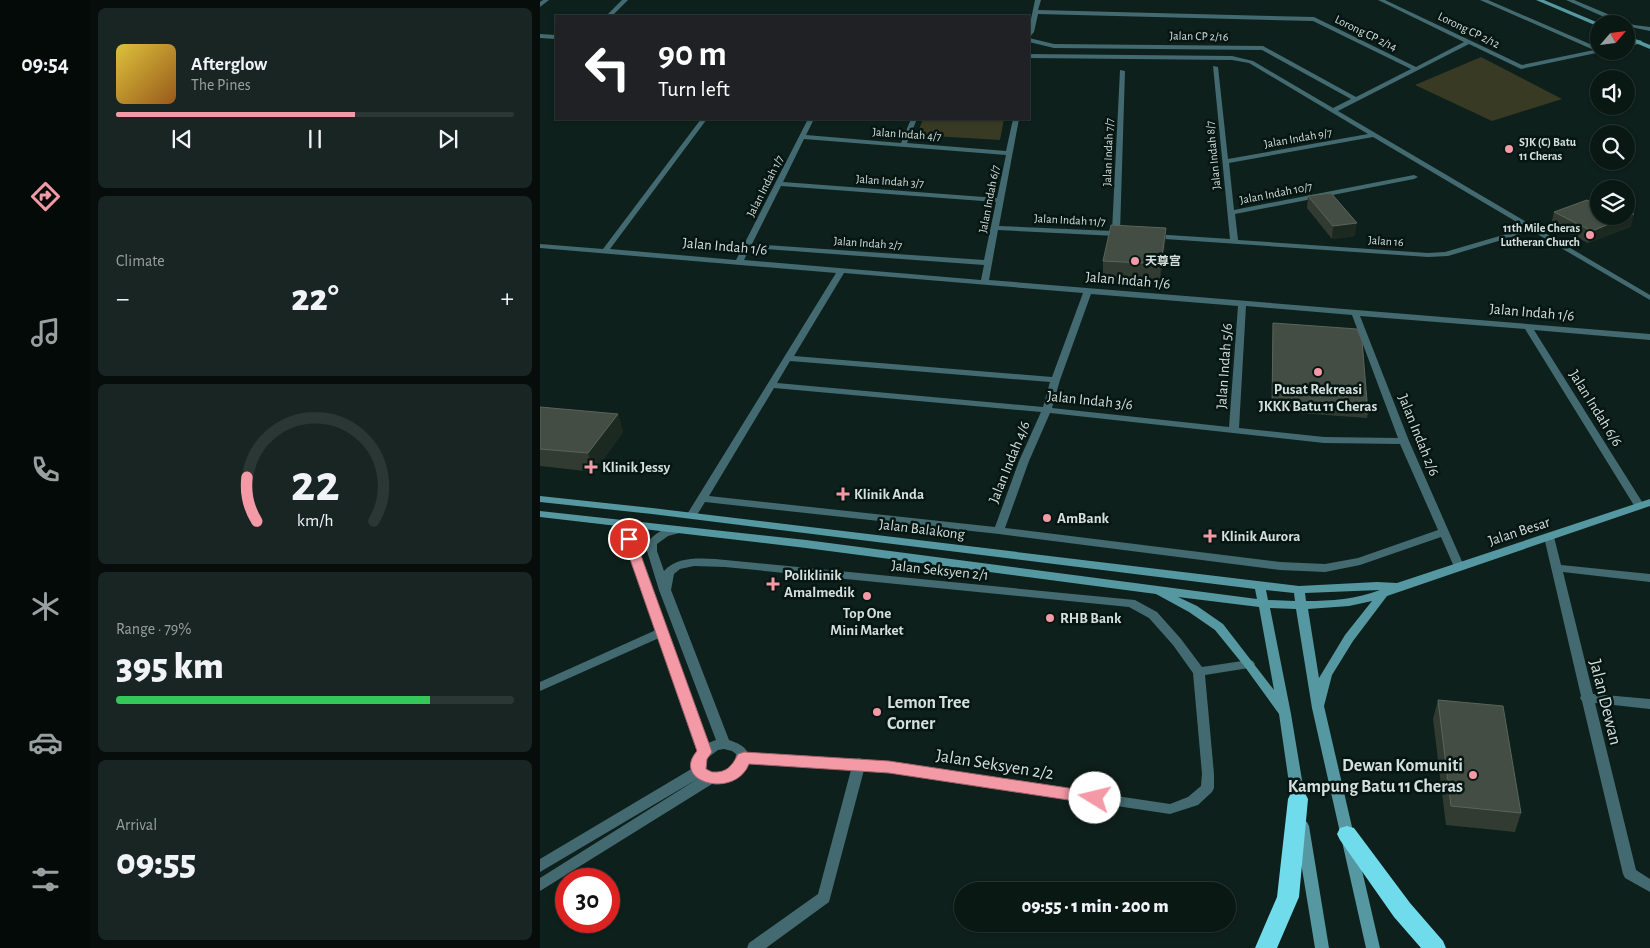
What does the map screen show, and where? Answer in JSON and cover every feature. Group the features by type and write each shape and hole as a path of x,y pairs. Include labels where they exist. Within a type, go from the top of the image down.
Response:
{"highway":[{"path":"1266,948 1288,897 1298,799"},
{"path":"1347,834 1402,910 1435,948"}],"street":[{"path":"540,5 546,0"},
{"path":"610,15 625,0"},
{"path":"1030,35 1038,0"},
{"name":"Lorong CP 2/12","path":"1380,0 1521,67 1590,52"},
{"path":"1483,0 1590,46"},
{"path":"1539,0 1590,21"},
{"path":"1571,1 1580,0"},
{"path":"1571,1 1633,26 1650,29"},
{"name":"Lorong CP 2/14","path":"1035,12 1314,18 1416,69"},
{"path":"540,36 555,37"},
{"name":"Jalan CP 2/16","path":"1030,40 1054,46 1263,48 1355,99"},
{"path":"1635,40 1650,46"},
{"path":"1334,110 1469,42"},
{"path":"1635,43 1640,42"},
{"path":"1030,56 1232,58 1251,62 1650,298"},
{"name":"Jalan Indah 8/7","path":"1215,67 1234,242"},
{"name":"Jalan Indah 7/7","path":"1116,234 1122,71"},
{"path":"604,251 703,120"},
{"name":"Jalan Indah 1/7","path":"739,262 810,120"},
{"path":"903,145 914,120"},
{"name":"Jalan Indah 6/7","path":"984,283 1016,120"},
{"name":"Jalan Indah 9/7","path":"1225,162 1376,135"},
{"name":"Jalan Indah 4/7","path":"802,137 1010,153"},
{"name":"Jalan Indah 10/7","path":"1231,213 1414,176"},
{"name":"Jalan Indah 3/7","path":"779,184 1000,200"},
{"name":"Jalan Indah 11/7","path":"995,228 1126,234"},
{"name":"Jalan 16","path":"1234,242 1428,255 1445,254 1532,229"},
{"path":"1146,236 1234,242"},
{"name":"Jalan Indah 1/6","path":"540,246 1650,337"},
{"name":"Jalan Indah 2/7","path":"748,246 988,263"},
{"path":"691,516 841,271"},
{"name":"Jalan Indah 4/6","path":"999,531 1024,461 1047,410 1054,380 1088,292"},
{"name":"Jalan Indah 5/6","path":"1234,431 1242,304"},
{"name":"Jalan Indah 2/6","path":"1355,313 1404,441 1443,532 1460,566"},
{"name":"Jalan Indah 6/6","path":"1528,327 1645,504"},
{"name":"Jalan Indah 3/6","path":"788,358 1054,380"},
{"name":"Jalan Indah 3/6","path":"772,384 1047,410 1342,442 1404,441"},
{"path":"702,498 999,531 1280,566 1325,568 1360,561 1443,532"},
{"name":"Jalan Balakong","path":"540,499 1299,590"},
{"name":"Jalan Besar","path":"1301,606 1349,602 1382,595 1398,587 1645,504"},
{"name":"Jalan Balakong","path":"540,514 1151,588 1263,604"},
{"path":"624,523 705,752"},
{"path":"680,530 668,531 652,543 652,551 664,590 724,744"},
{"name":"Jalan Dewan","path":"1549,537 1586,698 1630,874 1650,886"},
{"name":"Jalan Seksyen 2/1","path":"664,590 668,572 677,565 689,562 742,565 1131,603 1153,615 1177,642 1199,672"},
{"path":"1556,568 1650,578"},
{"path":"1260,586 1285,714 1322,948"},
{"name":"Jalan Besar","path":"1299,590 1376,586 1398,587"},
{"path":"1151,588 1193,608 1218,627 1249,664 1285,714"},
{"path":"1299,590 1318,708 1373,948"},
{"path":"1318,708 1326,676 1349,638 1382,595"},
{"path":"1263,604 1301,606"},
{"path":"542,683 662,632"},
{"path":"1199,672 1249,664"},
{"name":"Jalan Seksyen 2/2","path":"744,758 859,764 1170,809 1193,801 1207,788 1208,774 1199,672"},
{"path":"1586,698 1650,704"},
{"path":"540,866 704,775 721,778 732,774 740,767 744,758 738,747 724,744 715,745 705,752 700,757 704,775"},
{"path":"754,948 824,898 859,764"},
{"path":"540,885 704,775"}],"green space":[{"path":"1481,57 1562,99 1492,121 1415,85"},
{"path":"923,120 1004,120 1000,140 917,135"}],"building":[{"path":"1331,193 1357,223 1333,226 1308,196"},
{"path":"1587,200 1590,202 1590,225 1607,225 1592,231 1554,212"},
{"path":"1111,225 1166,228 1161,264 1103,261"},
{"name":"Pusat Rekreasi JKKK Batu 11 Cheras","path":"1273,323 1357,329 1362,341 1368,413 1272,407"},
{"path":"540,407 618,414 588,453 540,449"},
{"name":"Dewan Komuniti Kampung Batu 11 Cheras","path":"1438,700 1503,706 1521,813 1451,806"}],"place":[{"name":"SJK (C) Batu 11 Cheras","path":"1509,149"},
{"name":"11th Mile Cheras Lutheran Church","path":"1590,235"},
{"name":"天尊宫","path":"1135,261"},
{"name":"Pusat Rekreasi JKKK Batu 11 Cheras","path":"1318,372"},
{"name":"Klinik Jessy","path":"591,467"},
{"name":"Klinik Anda","path":"843,494"},
{"name":"AmBank","path":"1047,518"},
{"name":"Klinik Aurora","path":"1210,536"},
{"name":"Poliklinik Amalmedik","path":"773,584"},
{"name":"Top One Mini Market","path":"867,596"},
{"name":"RHB Bank","path":"1050,618"},
{"name":"Lemon Tree Corner","path":"877,712"},
{"name":"Dewan Komuniti Kampung Batu 11 Cheras","path":"1473,775"}],"route":[{"path":"629,539 705,752 700,757 699,771 710,778 721,778 732,774 740,767 744,758 840,762 889,767 1095,798"}]}
